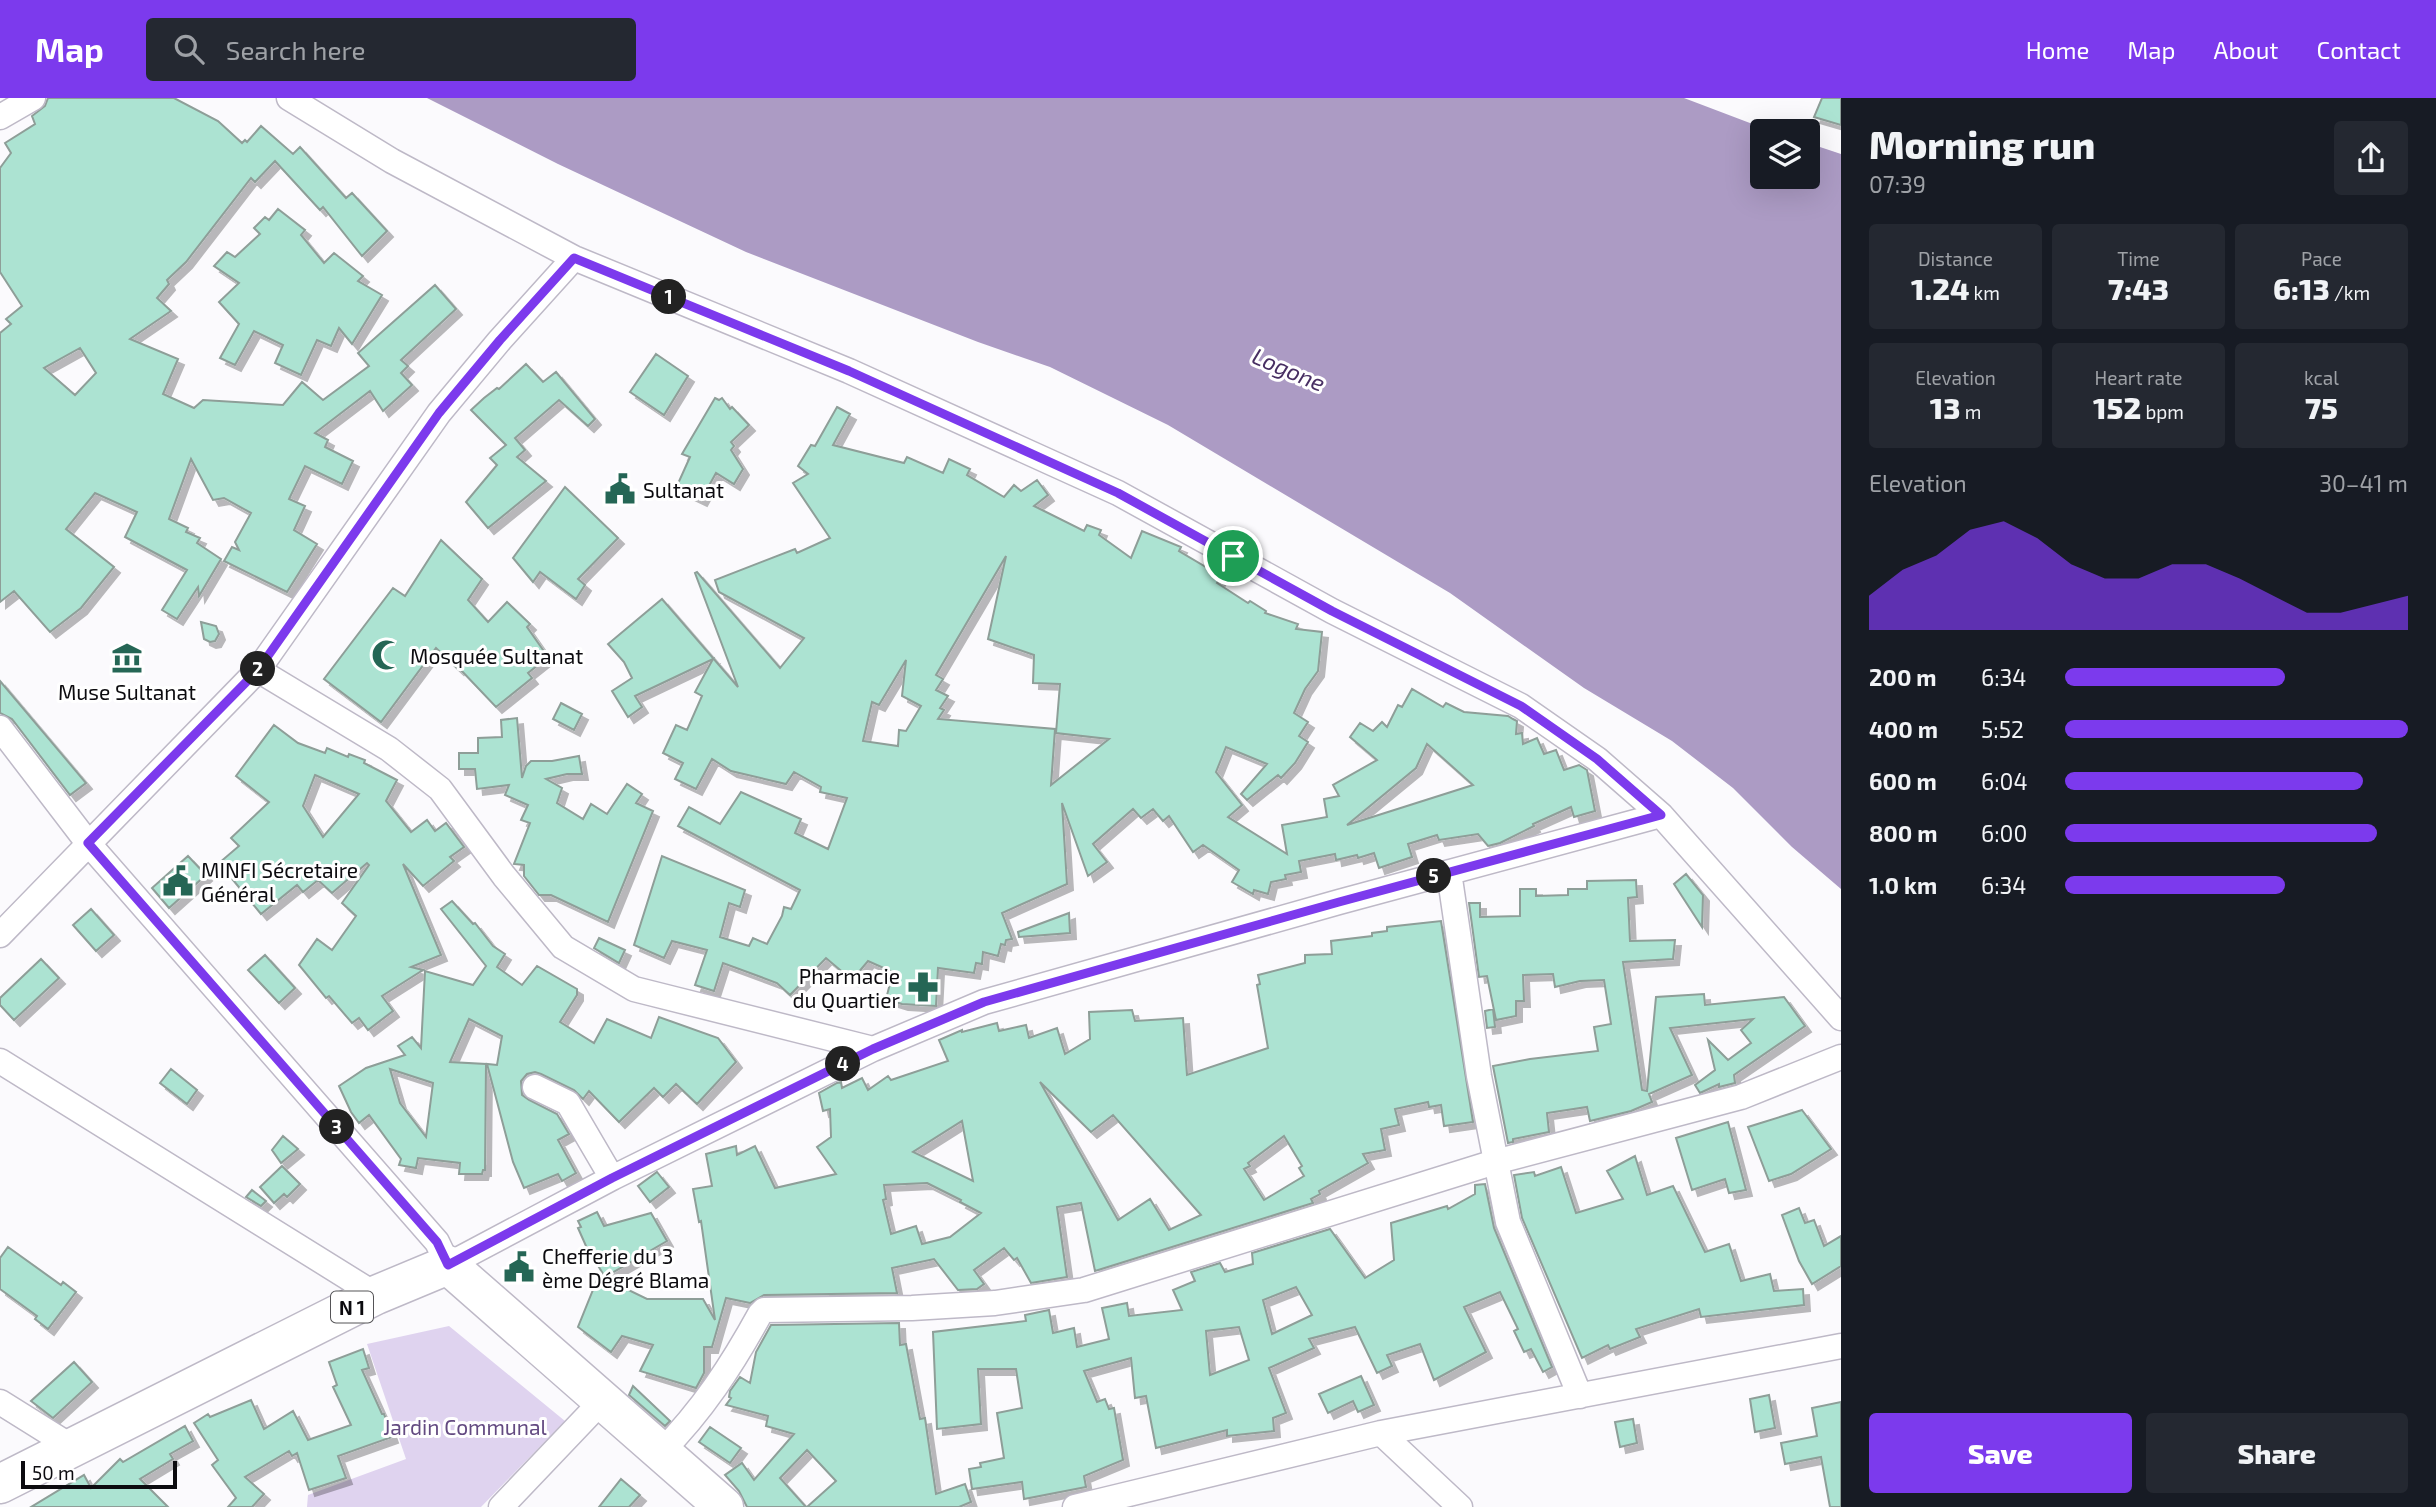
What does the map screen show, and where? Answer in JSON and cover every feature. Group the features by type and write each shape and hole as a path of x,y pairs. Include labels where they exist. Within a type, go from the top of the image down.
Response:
{"highway":[{"name":"N 1","path":"0,1484 376,1295 448,1265"},
{"path":"448,1265 669,1459 716,1504"}],"street":[{"path":"0,117 33,98"},
{"path":"289,98 391,162 574,258 849,371 1118,493 1332,611 1521,706 1597,759 1661,815 1841,1018"},
{"path":"0,935 258,670 439,413 574,258"},
{"path":"258,670 389,749 440,789 504,876 563,947 634,989 873,1049"},
{"path":"0,728 88,843 437,1242 448,1265 612,1178 873,1049 984,1002 1661,815"},
{"path":"1449,872 1495,1162 1508,1222 1580,1396"},
{"path":"669,1459 677,1436 730,1367 764,1310 912,1308 995,1303 1084,1290 1495,1162 1741,1097 1841,1057"},
{"path":"0,1061 376,1295"},
{"path":"535,1087 568,1103 612,1178"},
{"path":"1075,1507 1381,1433 1841,1346"},
{"path":"501,1507 602,1401"},
{"path":"0,1402 72,1447"},
{"path":"1381,1433 1460,1507"}],"green space":[{"name":"Jardin Communal","path":"449,1326 565,1421 481,1507 307,1507 308,1495 406,1459 367,1344"}],"water":[{"name":"Logone","path":"427,98 1684,98 1750,123 1750,189 1820,189 1820,147 1841,154 1841,889 1792,847 1733,788 1672,741 1584,688 1450,593 1168,425 1050,367 746,252 558,164"}],"building":[{"path":"48,98 174,98 218,121 242,143 245,140 247,142 261,126 293,154 300,147 346,198 352,193 387,231 362,256 323,207 320,210 275,161 255,182 251,178 186,262 167,280 169,284 157,298 171,311 130,339 178,359 163,394 194,408 203,400 283,405 302,382 323,400 369,366 358,353 435,285 456,309 401,360 408,366 401,373 412,385 383,411 370,391 315,433 328,440 325,447 353,461 342,484 305,466 289,499 305,506 294,530 317,544 287,592 224,561 232,547 239,550 235,542 251,513 224,498 213,500 191,459 169,519 188,528 186,532 200,538 197,543 221,559 199,596 198,587 177,619 162,610 187,570 125,537 137,512 95,493 66,529 114,567 81,608 50,632 14,591 0,602 0,333 11,324 6,319 22,306 0,272 0,168 11,153 5,143 35,124 32,116 45,106","holes":["80,348 96,373 75,395 44,368"]},
{"path":"1822,98 1841,98 1841,125 1814,117"},
{"path":"278,209 305,230 301,235 324,263 334,253 363,276 358,281 382,295 352,344 339,328 331,346 317,340 301,375 275,363 283,345 254,331 235,365 220,358 239,324 219,302 239,283 214,266 227,252 235,257 260,234 254,228 265,217 269,220"},
{"path":"656,354 688,376 664,415 630,392"},
{"path":"526,364 543,382 556,372 595,419 588,426 559,400 515,438 525,450 517,457 546,481 488,528 466,502 497,465 490,458 506,445 471,410"},
{"path":"715,398 722,398 730,409 732,407 749,425 731,442 734,446 731,450 743,469 734,484 716,473 701,500 676,488 690,457 682,454"},
{"path":"837,407 850,414 833,445 904,463 907,457 943,473 949,459 970,469 967,475 1004,497 1014,485 1021,491 1037,480 1048,495 1034,506 1084,531 1087,525 1101,530 1099,535 1131,558 1142,531 1181,547 1179,551 1221,576 1217,583 1266,611 1265,613 1298,624 1296,629 1322,632 1318,671 1305,689 1294,713 1308,722 1299,736 1308,742 1295,763 1281,778 1278,775 1247,800 1241,794 1267,764 1226,747 1216,772 1242,805 1228,817 1287,854 1282,825 1327,817 1324,799 1339,796 1333,785 1377,760 1350,737 1360,723 1373,731 1382,722 1387,727 1398,705 1402,707 1412,689 1443,707 1446,703 1464,712 1508,716 1517,721 1516,734 1522,733 1523,744 1537,738 1544,754 1556,750 1564,770 1579,765 1587,770 1595,811 1574,817 1571,807 1500,843 1488,846 1478,834 1439,840 1437,835 1408,844 1412,857 1379,868 1374,853 1358,858 1357,855 1336,860 1335,854 1299,861 1301,872 1285,875 1286,879 1271,882 1268,894 1254,890 1253,894 1232,882 1239,870 1203,845 1193,852 1169,816 1163,821 1153,809 1141,818 1133,809 1093,844 1107,862 1088,876 1062,803 1067,884 1002,913 1012,939 1006,940 1005,945 1001,944 998,956 983,952 982,964 976,963 974,973 938,968 936,1006 902,1004 886,999 893,972 868,961 852,980 826,958 790,995 777,983 723,963 714,991 695,985 707,950 672,941 664,958 634,945 662,856 745,890 740,907 729,903 720,937 749,946 753,938 767,944 784,907 791,909 800,890 678,826 689,807 720,824 741,792 801,819 795,833 828,849 847,798 820,792 821,787 794,772 786,784 731,771 712,759 696,789 675,779 683,763 663,753 676,725 687,730 702,696 695,692 713,659 635,696 642,707 628,717 612,691 632,678 624,662 608,644 662,599 738,687 695,573 697,572 780,668 804,638 719,592 715,580 795,549 797,553 830,538 793,483 808,474 798,466 811,445 815,446","holes":["1006,556 988,639 1034,655 1033,683 1060,684 1056,733 1109,739 1051,785 1055,729 938,719 944,710 940,708 948,696 936,690 943,679 936,675","906,660 902,696 921,706 906,731 899,730 898,746 863,741 872,702 879,705","1427,744 1473,785 1347,825 1416,768"]},
{"path":"565,487 618,538 578,579 585,585 576,599 540,572 533,582 513,558"},
{"path":"441,540 482,579 468,600 488,622 507,602 530,624 527,627 548,657 528,673 532,678 496,707 436,648 381,722 324,679 393,588 405,596"},
{"path":"201,622 216,626 219,634 215,641 204,639"},
{"path":"0,681 86,783 70,795 12,719 0,713"},
{"path":"561,703 582,714 574,730 553,719"},
{"path":"517,718 522,778 531,761 552,761 579,756 582,774 546,779 562,788 557,803 583,819 591,804 607,814 627,784 642,794 636,803 653,811 608,922 551,895 539,895 524,876 524,865 514,864 530,823 521,820 528,805 505,795 509,785 477,789 475,769 459,769 459,753 478,753 478,738 502,737 501,720"},
{"path":"274,725 298,743 325,753 327,748 348,757 349,754 365,760 364,763 397,780 386,801 411,832 427,820 435,831 446,823 464,847 450,857 454,861 423,886 403,864 441,955 411,967 423,970 382,996 393,1011 368,1030 359,1018 352,1023 329,996 326,998 299,965 317,939 332,950 356,916 342,903 369,865 367,863 332,893 318,880 303,892 297,885 261,914 219,863 239,846 231,838 269,802 236,776","holes":["315,775 359,794 323,837 303,806"]},
{"path":"188,856 206,875 169,908 152,888"},
{"path":"1686,874 1703,895 1702,927 1674,884"},
{"path":"1636,880 1637,897 1628,898 1630,941 1675,940 1673,959 1623,962 1642,1090 1647,1091 1656,997 1704,994 1705,1005 1784,997 1805,1026 1734,1075 1735,1083 1719,1087 1719,1084 1700,1093 1695,1085 1715,1070 1708,1040 1728,1060 1751,1043 1741,1030 1753,1019 1670,1028 1692,1075 1649,1094 1652,1102 1631,1111 1590,1121 1587,1107 1547,1113 1549,1132 1513,1139 1513,1142 1508,1143 1493,1066 1598,1051 1594,1027 1611,1024 1604,980 1580,981 1555,987 1553,974 1523,975 1524,1001 1516,1001 1516,1016 1496,1020 1487,976 1479,977 1469,903 1480,903 1480,917 1520,916 1520,889 1536,889 1536,896 1568,895 1568,889 1587,889 1587,881"},
{"path":"452,901 473,924 475,923 493,946 505,954 497,967 522,985 537,966 577,989 577,995 560,1022 594,1043 607,1019 651,1038 659,1017 718,1038 736,1062 697,1104 676,1084 663,1097 654,1088 619,1122 589,1091 583,1099 574,1090 541,1074 527,1074 521,1081 522,1095 557,1114 569,1134 558,1140 576,1173 562,1181 558,1174 524,1188 513,1162 487,1064 497,1065 502,1036 469,1019 450,1062 486,1064 485,1170 482,1174 459,1174 460,1163 418,1158 416,1168 399,1165 401,1159 369,1115 359,1123 339,1086 366,1068 405,1055 398,1046 412,1037 421,1048 425,971 473,985 486,966 441,909","holes":["390,1069 433,1083 426,1137 400,1103"]},
{"path":"91,909 114,935 96,951 73,925"},
{"path":"1069,913 1070,933 1019,937 1018,932"},
{"path":"1441,921 1473,1122 1444,1126 1441,1105 1429,1107 1428,1102 1395,1109 1399,1125 1381,1129 1385,1150 1363,1154 1368,1163 1319,1191 1320,1194 1311,1199 1313,1203 1095,1271 1081,1203 1057,1207 1067,1277 1031,1283 1017,1258 1014,1260 1004,1248 974,1270 984,1284 977,1289 958,1290 934,1259 892,1268 897,1293 764,1295 750,1303 726,1298 712,1347 704,1347 704,1373 696,1388 640,1371 653,1345 622,1336 611,1352 578,1327 597,1280 606,1279 647,1299 703,1299 715,1320 701,1221 699,1222 693,1189 712,1186 706,1154 736,1146 737,1155 755,1146 775,1188 836,1174 817,1147 831,1137 830,1109 823,1111 819,1093 837,1083 841,1082 842,1088 862,1078 868,1090 888,1076 891,1080 948,1061 939,1040 962,1030 997,1023 999,1031 1026,1025 1029,1038 1057,1028 1065,1054 1090,1039 1089,1012 1132,1010 1135,1021 1183,1018 1187,1075 1268,1048 1257,985 1260,984 1258,975 1305,963 1305,955 1332,954 1331,941 1372,936 1372,933 1387,931 1387,927","holes":["1040,1082 1091,1132 1113,1115 1201,1215 1169,1230 1150,1199 1118,1220","962,1121 973,1181 913,1152","1284,1136 1302,1166 1299,1168 1304,1176 1264,1200 1244,1169 1250,1166 1248,1163","927,1183 981,1213 950,1237 922,1244 916,1226 891,1234 883,1200 886,1199 884,1185"]},
{"path":"599,938 625,950 619,963 594,948"},
{"path":"265,955 295,988 279,1003 248,970"},
{"path":"41,959 59,978 14,1020 0,1005 0,998"},
{"path":"1493,1009 1495,1027 1487,1028 1485,1011"},
{"path":"171,1069 197,1090 187,1104 160,1083"},
{"path":"1802,1110 1831,1149 1791,1174 1769,1181 1748,1127"},
{"path":"1728,1122 1746,1190 1729,1193 1725,1179 1692,1190 1676,1138"},
{"path":"283,1136 298,1149 281,1163 272,1150"},
{"path":"1635,1156 1647,1195 1673,1186 1705,1252 1729,1244 1741,1281 1770,1274 1774,1291 1803,1289 1804,1305 1701,1317 1699,1309 1636,1329 1640,1337 1610,1349 1608,1345 1582,1358 1522,1218 1514,1175 1534,1172 1535,1176 1561,1167 1576,1213 1623,1199 1607,1171"},
{"path":"282,1166 300,1184 287,1197 284,1194 274,1203 260,1187"},
{"path":"657,1172 669,1187 650,1202 638,1186"},
{"path":"1485,1184 1494,1228 1552,1367 1543,1372 1531,1349 1524,1352 1514,1331 1518,1329 1500,1292 1464,1307 1486,1352 1434,1380 1420,1344 1387,1355 1392,1366 1377,1373 1355,1327 1309,1339 1314,1348 1269,1368 1286,1413 1273,1418 1274,1431 1227,1436 1227,1430 1156,1448 1146,1396 1135,1398 1131,1358 1084,1371 1097,1402 1105,1399 1109,1409 1114,1408 1123,1460 1084,1476 1086,1487 1024,1499 1022,1482 972,1489 969,1469 981,1467 980,1463 1004,1458 997,1413 1022,1408 1016,1369 978,1369 981,1424 937,1429 933,1332 1026,1321 1025,1315 1049,1310 1053,1333 1074,1328 1077,1347 1109,1339 1102,1308 1127,1303 1129,1316 1182,1310 1173,1290 1195,1281 1191,1272 1220,1263 1225,1272 1253,1264 1252,1253 1330,1229 1365,1278 1394,1260 1391,1223 1447,1206 1448,1209 1475,1194 1475,1185","holes":["1296,1287 1312,1315 1272,1334 1263,1300","1239,1327 1249,1360 1210,1375 1206,1331"]},
{"path":"252,1190 266,1201 261,1206 246,1197"},
{"path":"1799,1208 1805,1223 1814,1220 1824,1246 1841,1236 1841,1266 1812,1284 1799,1261 1782,1215"},
{"path":"597,1212 604,1226 651,1213 667,1241 605,1277 578,1228 581,1227 578,1221"},
{"path":"8,1247 61,1285 63,1282 76,1292 48,1329 35,1319 37,1316 0,1289 0,1258"},
{"path":"899,1323 900,1345 906,1344 920,1419 925,1418 936,1494 965,1484 971,1502 959,1507 807,1507 836,1481 807,1450 780,1478 806,1507 747,1507 739,1491 725,1475 742,1463 754,1480 794,1434 766,1426 768,1416 726,1405 731,1398 730,1391 740,1377 750,1383 756,1352 771,1325"},
{"path":"363,1349 369,1368 362,1370 392,1437 338,1456 346,1478 309,1490 297,1453 292,1456 289,1451 245,1477 264,1494 252,1507 228,1507 236,1498 212,1465 218,1460 194,1423 208,1414 210,1417 251,1400 264,1429 293,1411 308,1440 351,1425 333,1387 337,1385 329,1362"},
{"path":"74,1362 92,1382 53,1418 31,1401"},
{"path":"1361,1376 1374,1405 1358,1412 1353,1401 1328,1413 1319,1394"},
{"path":"633,1386 670,1421 665,1426 629,1395"},
{"path":"1769,1395 1775,1428 1755,1432 1750,1399"},
{"path":"1841,1402 1841,1507 1830,1507 1821,1457 1785,1464 1781,1443 1817,1436 1812,1408"},
{"path":"1633,1419 1637,1443 1620,1447 1615,1422"},
{"path":"185,1426 193,1441 170,1454 173,1459 140,1479 168,1507 31,1507 84,1475 91,1488 120,1459 123,1462"},
{"path":"710,1427 741,1448 730,1463 699,1442"},
{"path":"621,1479 640,1495 629,1507 599,1507"}],"place":[{"name":"Sultanat","path":"620,489"},
{"name":"Mosquée Sultanat","path":"387,655"},
{"name":"Muse Sultanat","path":"127,658"},
{"name":"MINFI Sécretaire Général","path":"178,881"},
{"name":"Pharmacie du Quartier","path":"923,987"},
{"name":"Chefferie du 3 ème Dégré Blama","path":"519,1267"}],"route":[{"path":"574,258 849,371 1118,493 1233,556 1332,611 1521,706 1597,759 1661,815 984,1002 873,1049 612,1178 448,1265 437,1242 88,843 258,670 439,413 574,258"}]}
